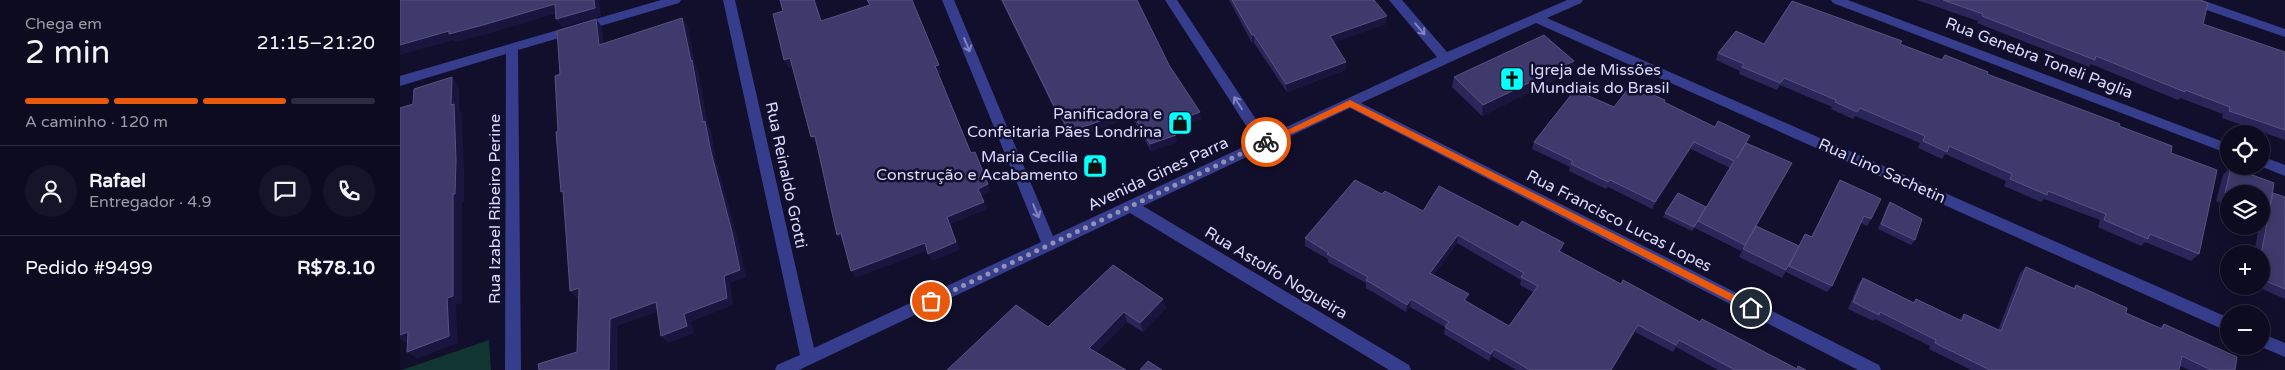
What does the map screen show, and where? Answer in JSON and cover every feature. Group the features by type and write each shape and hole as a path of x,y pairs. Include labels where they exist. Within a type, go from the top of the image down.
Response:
{"street":[{"path":"400,81 675,0"},
{"name":"Rua Reinaldo Grotti","path":"730,0 808,357"},
{"path":"948,0 1050,245"},
{"path":"1171,0 1264,143"},
{"path":"1395,0 1445,58"},
{"name":"Avenida Gines Parra","path":"782,370 1445,58 1576,0"},
{"name":"Rua Genebra Toneli Paglia","path":"1837,0 2220,146"},
{"path":"2190,0 2285,33"},
{"name":"Rua Lino Sachetin","path":"1536,18 2220,321"},
{"name":"Rua Izabel Ribeiro Perine","path":"512,48 513,370"},
{"name":"Rua Francisco Lucas Lopes","path":"1350,103 1873,370"},
{"path":"2270,165 2285,170"},
{"name":"Rua Astolfo Nogueira","path":"1131,206 1398,369"},
{"path":"2270,344 2285,350"}],"green space":[{"path":"489,340 491,370 402,370"}],"building":[{"path":"400,0 594,0 595,8 556,19 555,4 449,34 449,31 400,45"},
{"path":"780,0 814,0 821,21 870,5 867,0 912,0 939,65 935,66 971,153 975,152 988,184 978,189 984,202 947,217 956,242 928,254 925,243 851,271 841,233 837,235 815,136 811,137 790,58 784,60 773,14 783,11"},
{"path":"1002,0 1137,0 1169,65 1200,112 1170,123 1176,135 1150,144 1131,110 1069,132 1056,106 1054,106"},
{"path":"1232,0 1374,0 1387,16 1330,36 1346,62 1286,84 1254,35 1252,35"},
{"path":"1943,0 2199,0 2208,3 2203,24 2285,52 2285,130 2229,111 2230,107 2185,90 2185,92 2096,56 2095,60 1982,16 1983,14"},
{"path":"1792,1 1902,41 1900,44 1942,60 1945,55 1988,72 1987,74 2120,124 2119,126 2172,146 2171,153 2217,170 2199,254 2150,234 2148,239 2104,220 2106,214 2048,191 2047,195 2010,179 2012,174 1949,146 1947,152 1923,141 1925,136 1860,108 1857,112 1835,102 1836,100 1784,78 1780,83 1742,67 1744,64 1718,53 1736,31 1764,44"},
{"path":"682,18 703,122 705,121 740,270 724,276 727,298 684,314 687,326 661,336 656,302 610,319 609,370 539,370 538,364 577,352 579,288 570,291 563,191 561,192 556,132 558,131 555,76 560,74 557,31 596,19 599,45"},
{"name":"Igreja de Missões Mundiais do Brasil","path":"1544,35 1574,61 1483,105 1454,77"},
{"path":"452,77 451,105 454,104 456,160 455,194 453,194 453,296 447,298 449,336 407,352 408,332 400,335 400,108 413,104 414,89"},
{"path":"1631,85 1665,100 1664,102 1715,127 1718,121 1750,136 1737,158 1746,143 1792,163 1745,245 1698,221 1734,161 1694,142 1655,202 1571,164 1573,161 1534,142 1575,90 1614,107"},
{"path":"2229,175 2252,175 2274,183 2270,206 2270,185 2227,185"},
{"path":"1355,180 1382,194 1385,191 1423,211 1439,186 1518,227 1522,221 1564,243 1559,251 1621,284 1623,280 1700,322 1702,319 1797,369 1798,366 1806,370 1735,370 1679,340 1676,345 1638,325 1611,370 1530,370 1494,349 1491,354 1445,327 1449,322 1411,299 1407,305 1366,280 1368,277 1327,254 1329,253 1305,238","holes":["1458,235 1524,273 1521,277 1538,286 1509,326 1464,300 1469,294 1430,273"]},
{"path":"1840,180 1881,199 1871,219 1864,216 1832,286 1789,266 1805,234 1812,237"},
{"path":"1678,193 1706,207 1694,227 1665,213"},
{"path":"2273,193 2285,197 2285,289 2270,283 2270,245 2263,245 2265,235 2270,235 2270,208"},
{"path":"1890,202 1922,219 1915,240 1881,224"},
{"path":"1756,226 1799,246 1786,270 1743,249"},
{"path":"1113,265 1163,299 1140,323 1124,312 1089,348 1126,370 947,370 1016,305 1048,327"},
{"path":"2026,267 2075,289 2076,285 2127,308 2126,313 2162,329 2164,324 2220,349 2220,355 2237,357 2235,370 2211,370 2182,356 2179,370 1990,370 1935,343 1936,340 1880,312 1879,315 1853,302 1863,278 1914,303 1916,299 1962,321 1964,314 2001,331"},
{"path":"1148,361 1162,370 1140,370"}],"way so far":[{"path":"931,301 1266,142"}],"place":[{"name":"Igreja de Missões Mundiais do Brasil","path":"1512,79"},
{"name":"Panificadora e Confeitaria Pães Londrina","path":"1180,123"},
{"name":"Maria Cecília Construção e Acabamento","path":"1095,166"}],"route":[{"path":"1266,142 1350,103 1751,308"}]}
